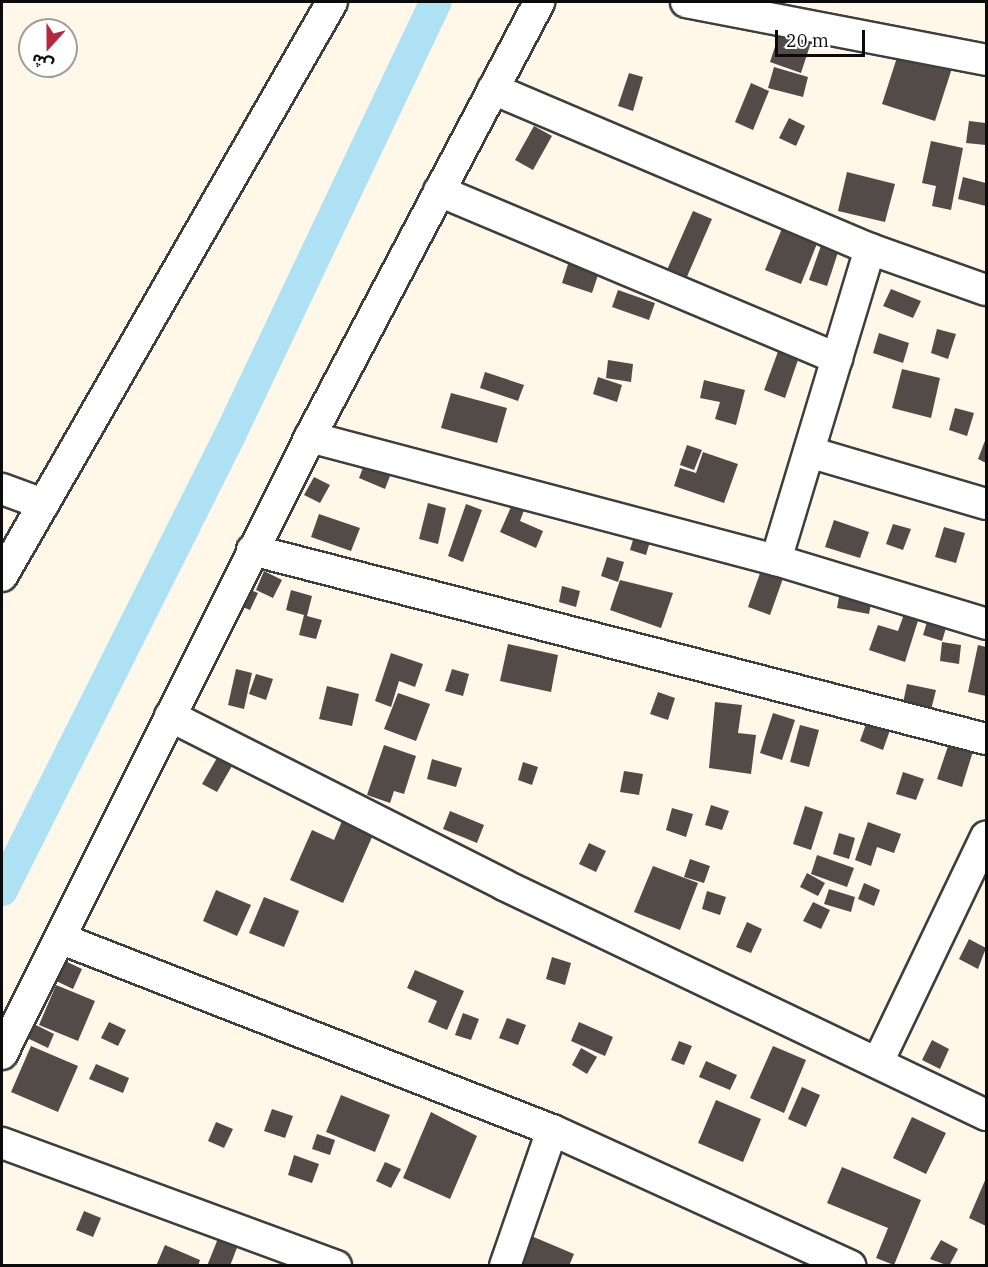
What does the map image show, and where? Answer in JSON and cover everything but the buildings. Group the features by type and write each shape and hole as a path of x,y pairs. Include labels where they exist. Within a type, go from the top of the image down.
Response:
{"street":[{"path":"2,576 332,2"},
{"path":"2,1053 62,939 310,436 539,2"},
{"path":"686,2 987,60"},
{"path":"493,89 870,249 987,290"},
{"path":"439,191 837,358"},
{"path":"776,560 870,249"},
{"path":"310,436 776,560 987,624"},
{"path":"809,452 987,504"},
{"path":"2,489 43,504"},
{"path":"252,550 987,739"},
{"path":"170,716 504,885 987,1116"},
{"path":"878,1062 987,837"},
{"path":"62,939 552,1130 850,1266"},
{"path":"505,1266 552,1130"},
{"path":"2,1143 305,1260 336,1266"}],"waterway":[{"path":"2,890 230,435 436,2"}]}
